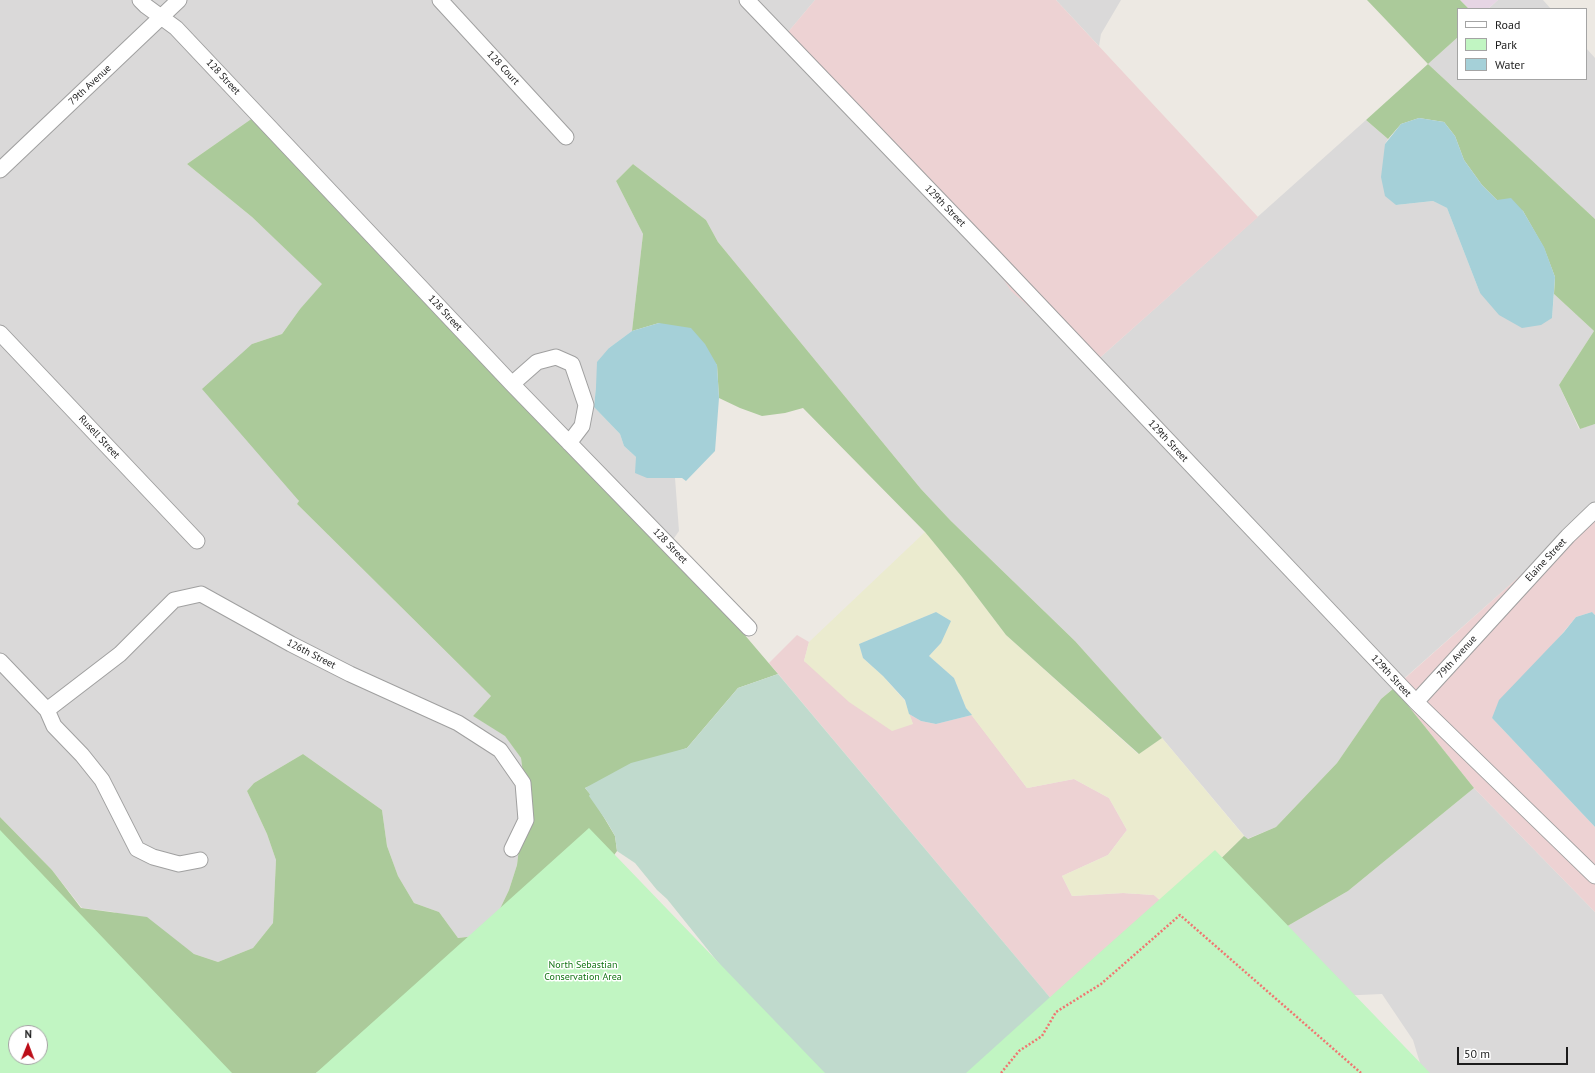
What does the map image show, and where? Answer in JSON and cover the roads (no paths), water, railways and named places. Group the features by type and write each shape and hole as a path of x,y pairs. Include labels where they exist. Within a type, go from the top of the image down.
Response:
{"street":[{"name":"128 Street","path":"140,0 176,28 512,384 749,628"},
{"name":"79th Avenue","path":"0,170 179,0"},
{"name":"128 Court","path":"440,0 566,137"},
{"name":"129th Street","path":"747,0 992,255 1416,702 1595,876"},
{"name":"Rusell Street","path":"0,333 197,541"},
{"path":"512,384 538,362 556,357 572,364 586,405 582,426 569,443"},
{"name":"Elaine Street","path":"1498,612 1568,536 1595,510"},
{"name":"126th Street","path":"47,710 120,654 174,600 201,594 291,644 350,674 458,723 500,750 522,783 526,820 512,850"},
{"name":"79th Avenue","path":"1416,702 1498,612"},
{"path":"0,661 47,710 54,726 82,755 102,780 137,849 153,857 179,864 200,860"}],"water":[{"path":"1419,118 1444,122 1455,136 1464,160 1482,185 1497,200 1511,198 1523,211 1544,247 1555,277 1552,318 1541,325 1522,328 1499,315 1480,293 1447,208 1433,201 1396,205 1385,196 1381,177 1385,144 1401,124"},
{"path":"659,323 691,328 705,344 717,365 719,398 715,451 686,481 682,478 647,478 635,473 636,457 624,446 620,434 594,407 597,362 609,348 632,331"},
{"path":"936,612 951,621 941,643 929,656 954,678 966,708 972,715 936,724 921,721 909,714 905,700 883,676 863,658 859,644"},
{"path":"1592,612 1595,615 1595,827 1492,718 1499,700 1564,632 1576,617"}],"park label":[{"name":"North Sebastian Conservation Area","path":"583,970"}]}
